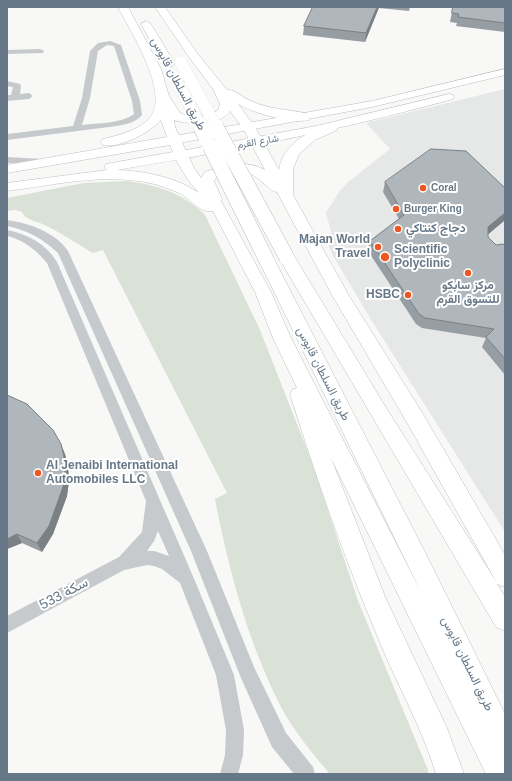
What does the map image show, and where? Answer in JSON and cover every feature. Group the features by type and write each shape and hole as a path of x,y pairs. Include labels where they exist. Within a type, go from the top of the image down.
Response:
{"highway":[{"path":"123,7 155,69 163,93 169,127 186,166 195,180 218,206"},
{"path":"160,7 193,55 250,127 340,295 416,420 505,576"},
{"name":"طريق السلطان قابوس","path":"144,10 175,58 288,258 374,404 505,619"},
{"name":"طريق السلطان قابوس","path":"175,58 267,262 382,488 474,675 505,743"},
{"path":"163,93 176,116 183,119 219,116 224,111 226,104 215,82"},
{"path":"215,82 237,100 251,107 269,112 304,117"},
{"path":"49,162 131,135 146,127 155,119 160,110 163,93"},
{"path":"288,200 286,168 290,156 298,145 332,127"},
{"name":"شارع القرم","path":"7,169 174,140"},
{"name":"شارع القرم","path":"7,186 181,155"},
{"path":"288,200 261,172 244,166 210,175 207,181 218,206 263,292 282,338 500,774"},
{"path":"7,186 118,174 157,180 185,190 207,204 218,218 263,292"},
{"path":"282,338 316,448 350,541 388,634 443,749 450,774"}],"main road":[{"name":"شارع القرم","path":"174,140 372,104 505,72"},
{"name":"شارع القرم","path":"181,155 258,142 332,127 419,106 505,81"}],"street":[{"path":"7,137 77,128 131,120 138,115 136,101 117,45 106,43 97,47 94,51 86,98 77,128"},
{"path":"7,52 40,51"},
{"path":"7,83 17,86 11,97"},
{"path":"11,97 29,96"},
{"path":"7,160 49,162"},
{"path":"7,223 35,230 51,239 63,251 199,552 247,672 279,740 306,774"},
{"path":"7,233 14,234 30,241 41,248 52,262 187,581 225,675 235,730 234,755 229,774"},
{"name":"سكة 533","path":"7,625 120,564 142,547 149,538 152,527 151,496"},
{"name":"سكة 533","path":"120,564 140,558 153,557 169,563 187,581"}],"shaded area":[{"path":"505,89 505,532 370,318 332,254 327,242 333,239 326,213 339,192 348,182 390,149 366,123"},
{"path":"127,181 149,185 169,191 197,207 205,215 260,330 313,465 358,601 428,770 428,774 330,774 303,741 285,714 268,680 240,604 226,552 215,499 227,493 103,250 93,253 53,229 27,218 22,212 15,210 7,211 7,198 84,183"}],"building":[{"path":"313,7 377,7 366,33 304,26"},
{"path":"453,7 505,7 505,23 458,17 459,14 452,13"},
{"path":"431,149 466,151 505,188 505,213 488,227 488,237 496,245 503,244 505,246 505,359 486,337 494,329 425,318 419,314 370,241 404,215 385,182"},
{"name":"Al Jenaibi International Automobiles LLC","path":"7,395 27,404 53,430 61,444 64,457 65,472 63,487 49,526 37,543 17,534 7,539"}],"place":[{"name":"Coral","path":"423,188"},
{"name":"Burger King","path":"396,209"},
{"name":"دجاج كنتاكي","path":"398,229"},
{"name":"Majan World Travel","path":"378,247"},
{"name":"Scientific Polyclinic","path":"385,257"},
{"name":"مركز سابكو للتسوق القرم","path":"468,273"},
{"name":"HSBC","path":"408,295"},
{"name":"Al Jenaibi International Automobiles LLC","path":"38,473"}]}
